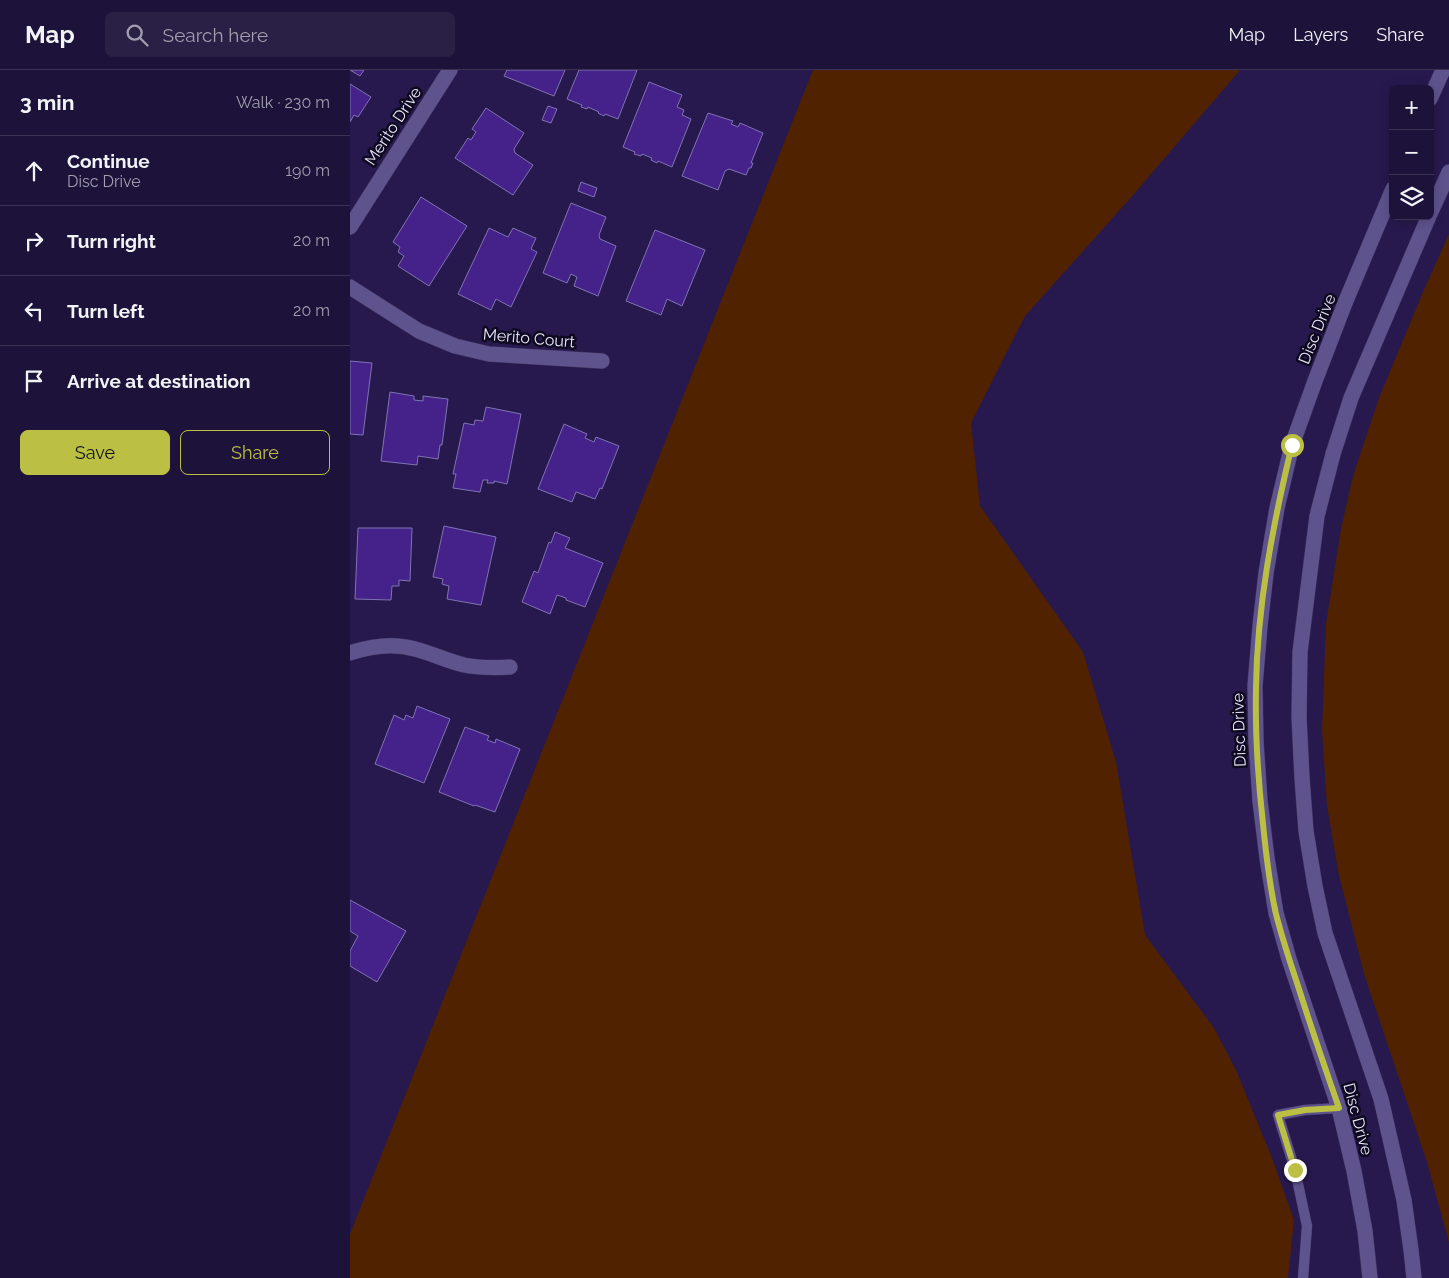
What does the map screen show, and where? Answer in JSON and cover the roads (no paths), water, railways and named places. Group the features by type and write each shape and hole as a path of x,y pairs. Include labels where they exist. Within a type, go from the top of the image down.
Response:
{"main road":[{"name":"Merito Drive","path":"350,227 450,70"},
{"path":"1434,90 1442,70"},
{"name":"Disc Drive","path":"1434,206 1449,172"},
{"name":"Disc Drive","path":"1370,1278 1365,1231 1354,1171 1339,1108 1276,913 1260,801 1256,740 1256,686 1266,573 1277,508 1292,445 1338,320 1389,199"},
{"name":"Disc Drive","path":"1414,1278 1404,1200 1381,1099 1325,933 1315,886 1306,831 1299,717 1300,652 1317,516 1333,454 1351,398 1428,220"},
{"name":"Merito Court","path":"350,287 420,331 455,346 489,354 602,361"},
{"path":"350,653 364,648 388,645 413,648 462,664 489,668 510,667"}],"lane":[{"path":"1303,1278 1307,1226 1295,1170 1278,1115 1305,1110 1339,1108"}]}
